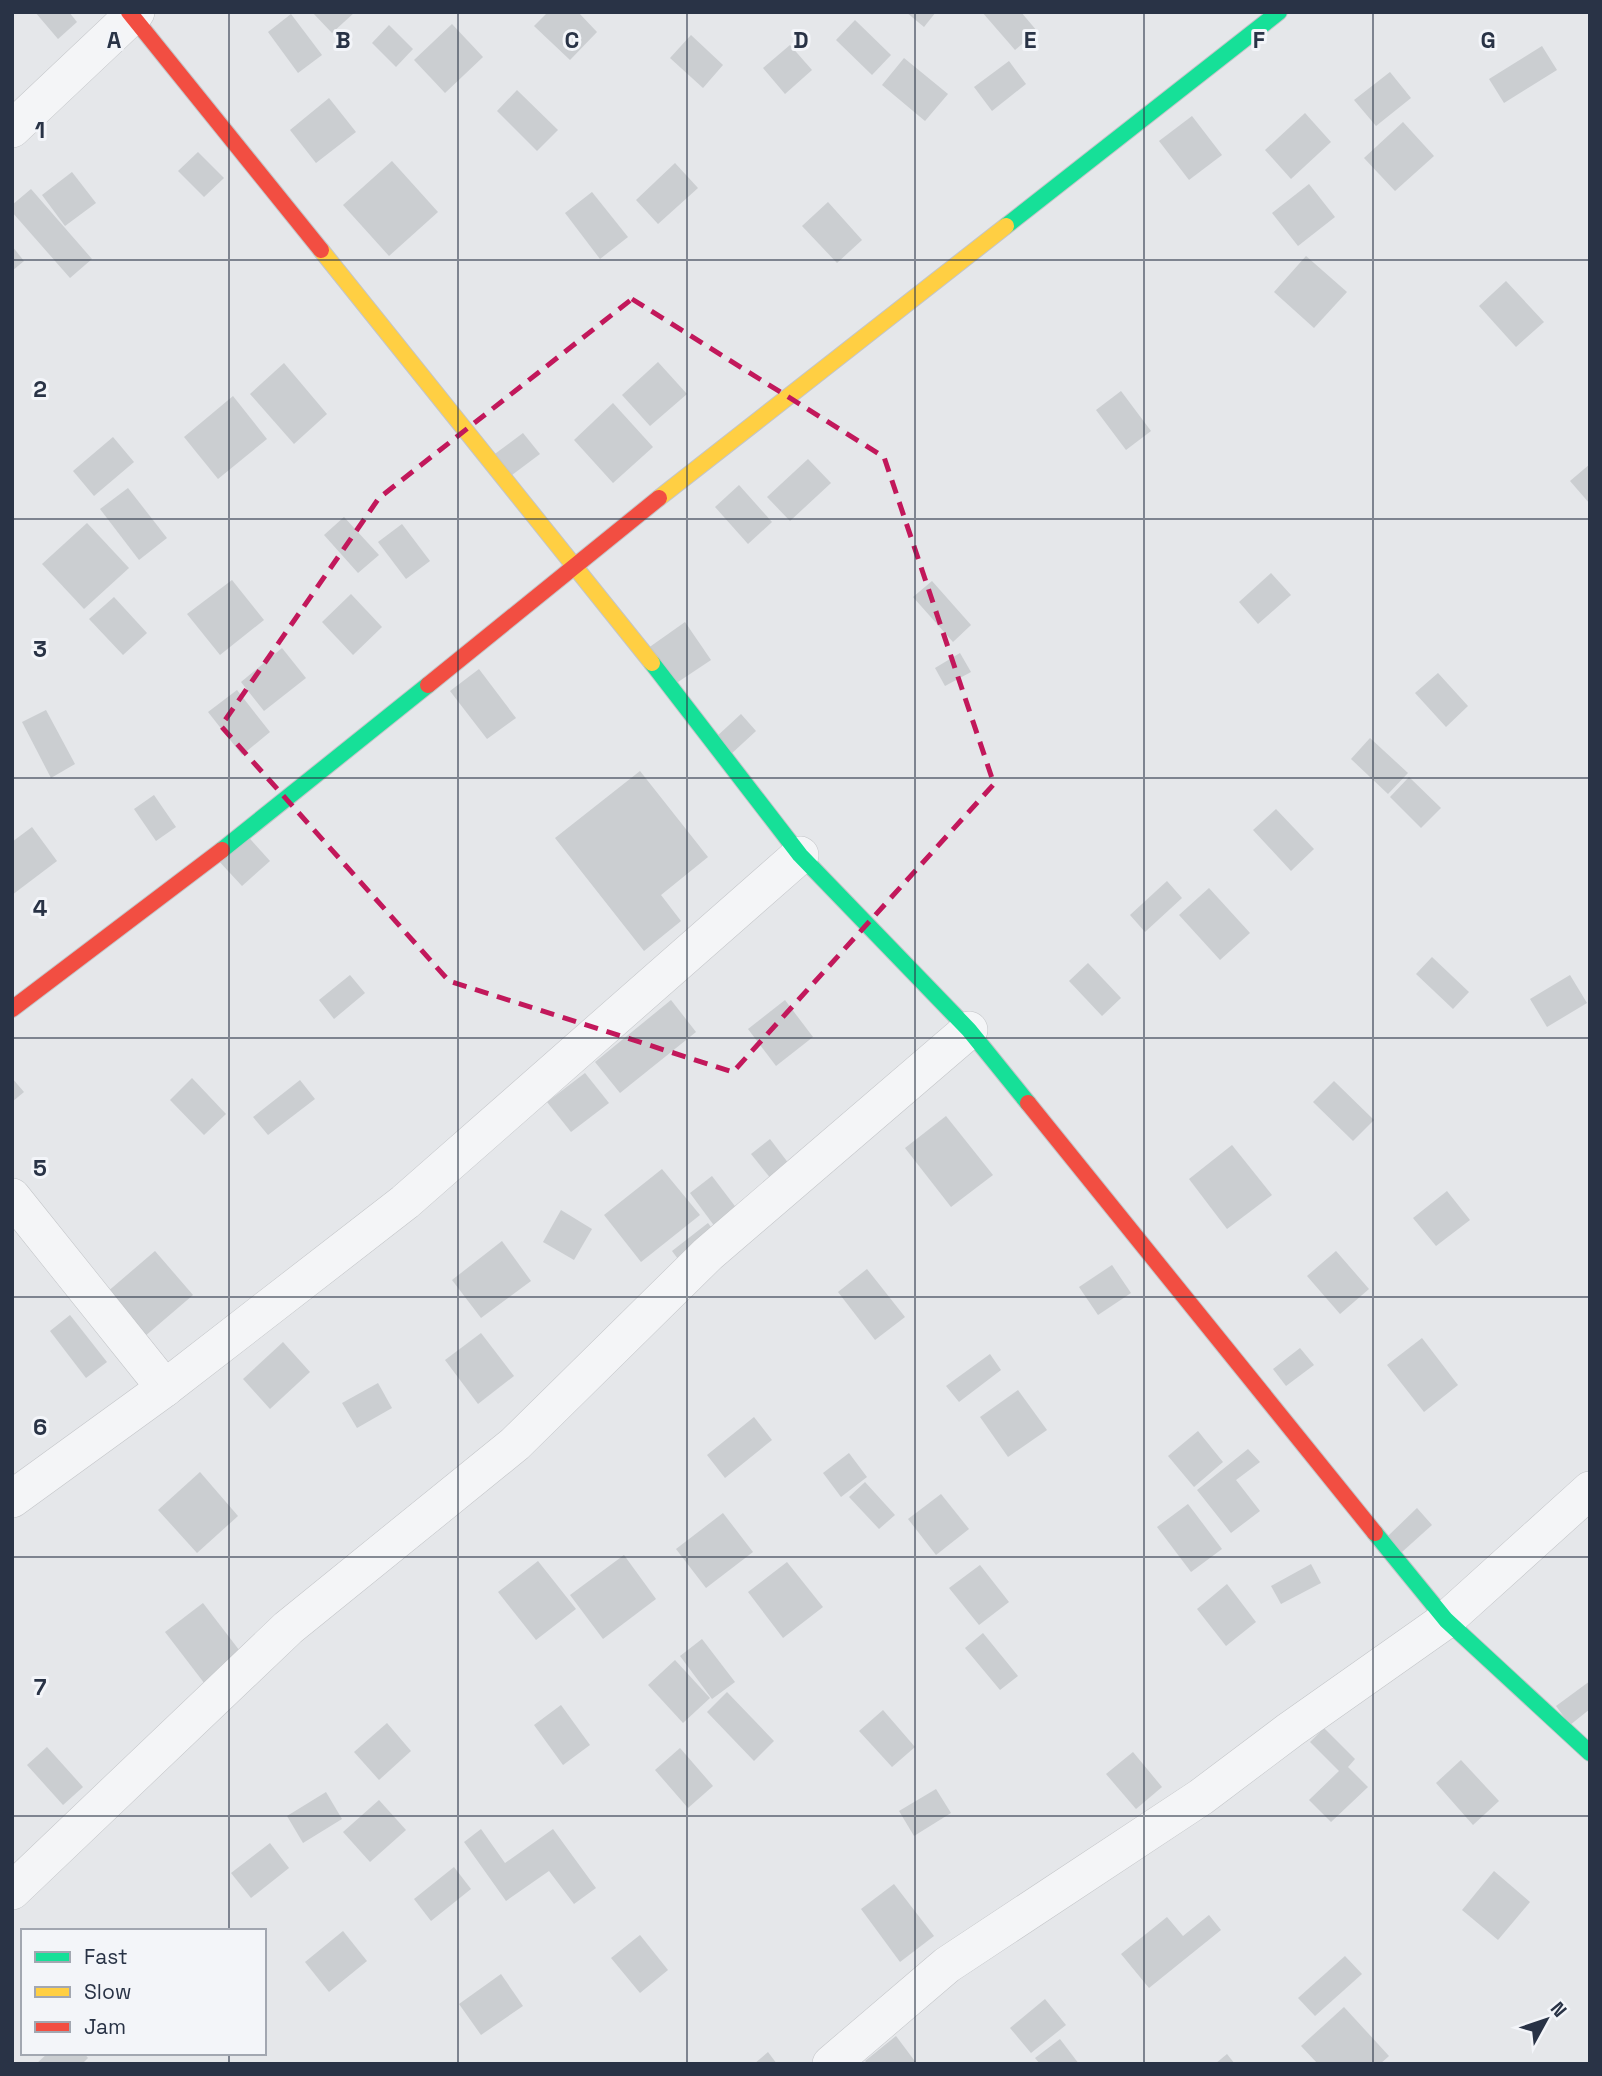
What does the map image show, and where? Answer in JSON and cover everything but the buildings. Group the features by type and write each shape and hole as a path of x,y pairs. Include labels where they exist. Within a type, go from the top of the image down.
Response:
{"street":[{"path":"12,1009 279,807 575,564 1279,12"},
{"path":"12,129 133,14 575,564 800,855 969,1030 1446,1620 1590,1753"},
{"path":"12,1499 165,1388 405,1202 800,855"},
{"path":"12,1891 288,1628 515,1444 708,1254 969,1030"},
{"path":"12,1197 165,1388"},
{"path":"831,2064 947,1965 1201,1797 1290,1730 1446,1620 1590,1490"}],"highlighted area":[{"path":"632,299 884,457 994,784 733,1072 449,981 221,726 379,498"}],"traffic: fast":[{"path":"1006,226 1279,12"},
{"path":"652,663 800,855 969,1030 1028,1103"},
{"path":"222,850 428,685"},
{"path":"1375,1533 1446,1620 1590,1753"}],"traffic: slow":[{"path":"659,498 1006,226"},
{"path":"321,250 652,663"}],"traffic: jam":[{"path":"129,12 321,250"},
{"path":"428,685 659,498"},
{"path":"12,1009 222,850"},
{"path":"1028,1103 1375,1533"}]}
